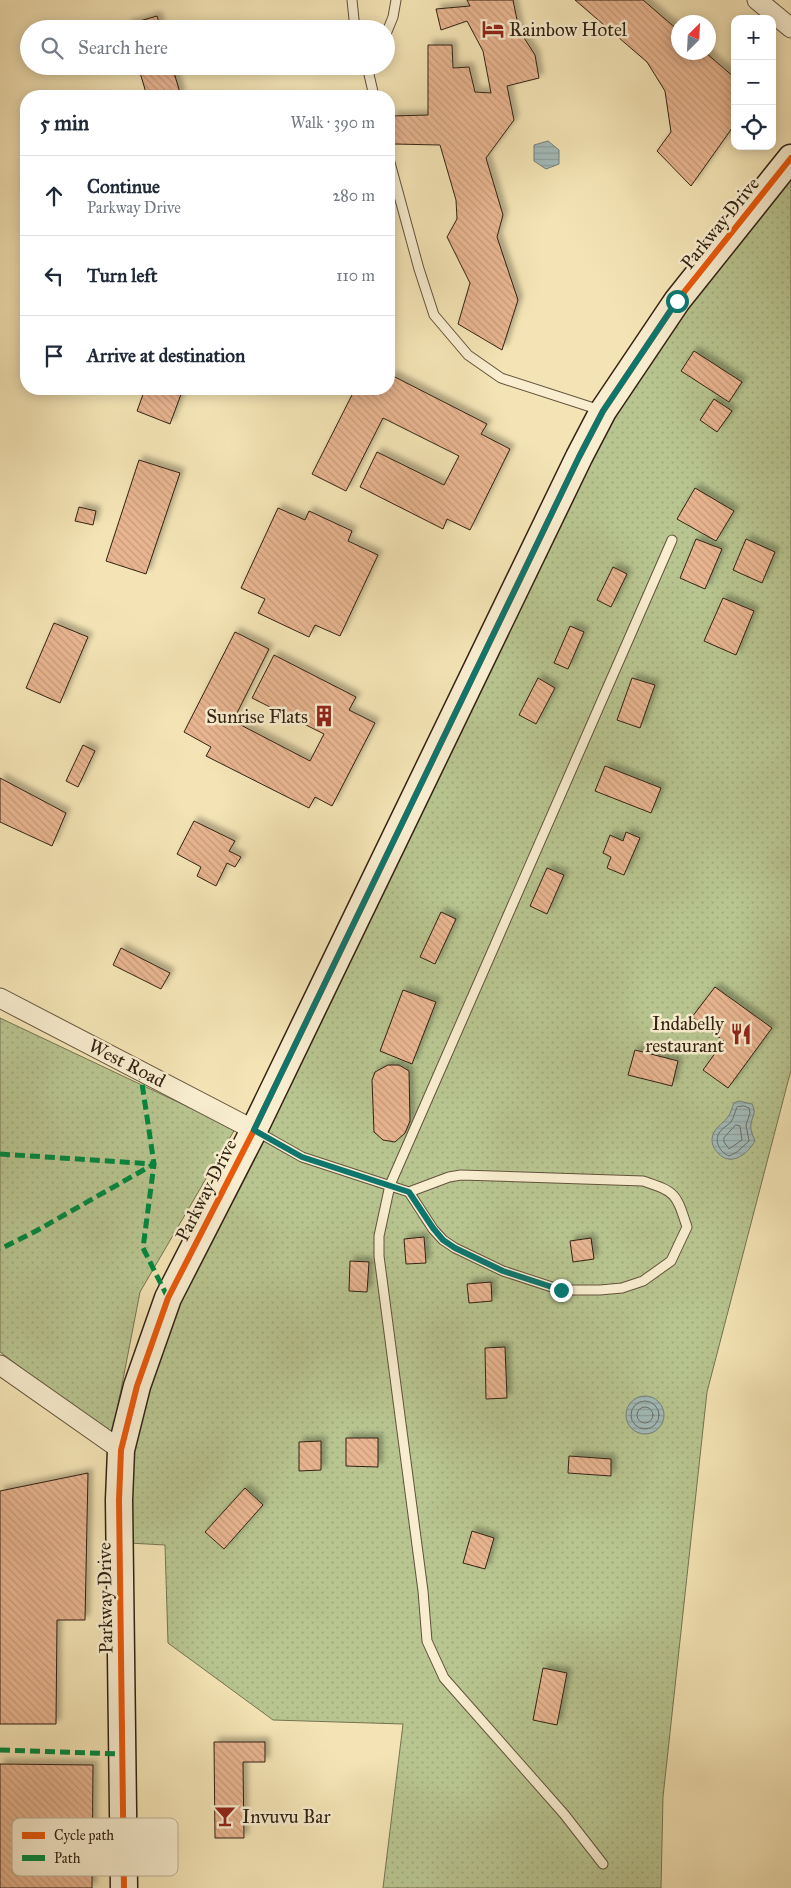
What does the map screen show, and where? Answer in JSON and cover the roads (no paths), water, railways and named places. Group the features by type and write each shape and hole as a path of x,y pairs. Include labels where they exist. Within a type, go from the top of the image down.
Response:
{"street":[{"path":"757,0 791,28"},
{"name":"Parkway Drive","path":"123,1818 119,1559 121,1450 137,1386 168,1298 254,1130 570,475 603,411 677,301 791,158"},
{"name":"West Road","path":"0,998 254,1130"},
{"path":"0,1365 121,1450"}],"lane":[{"path":"352,0 354,20"},
{"path":"392,20 396,0"},
{"path":"369,75 373,90"},
{"path":"395,181 419,269 434,315 468,355 502,378 603,411"},
{"path":"603,1864 564,1814 444,1678 427,1641 423,1591 379,1256 379,1236 390,1186 672,540"},
{"path":"254,1130 302,1157 409,1192 449,1177 461,1175 642,1181 669,1190 680,1204 687,1227 671,1261 643,1281 622,1288 561,1290 503,1271 455,1248 443,1240 433,1228 409,1192"}],"water":[{"path":"548,141 559,150 559,164 546,169 534,161 534,145"},
{"path":"739,1101 752,1104 754,1112 751,1126 755,1141 743,1155 738,1158 728,1159 723,1157 714,1148 713,1135 730,1114 734,1103"},
{"path":"645,1396 659,1401 664,1415 659,1429 645,1434 631,1429 626,1415 631,1401"}],"place":[{"name":"Rainbow Hotel","path":"493,29"},
{"name":"Sunrise Flats","path":"324,716"},
{"name":"Indabelly restaurant","path":"741,1034"},
{"name":"Invuvu Bar","path":"225,1816"}]}
